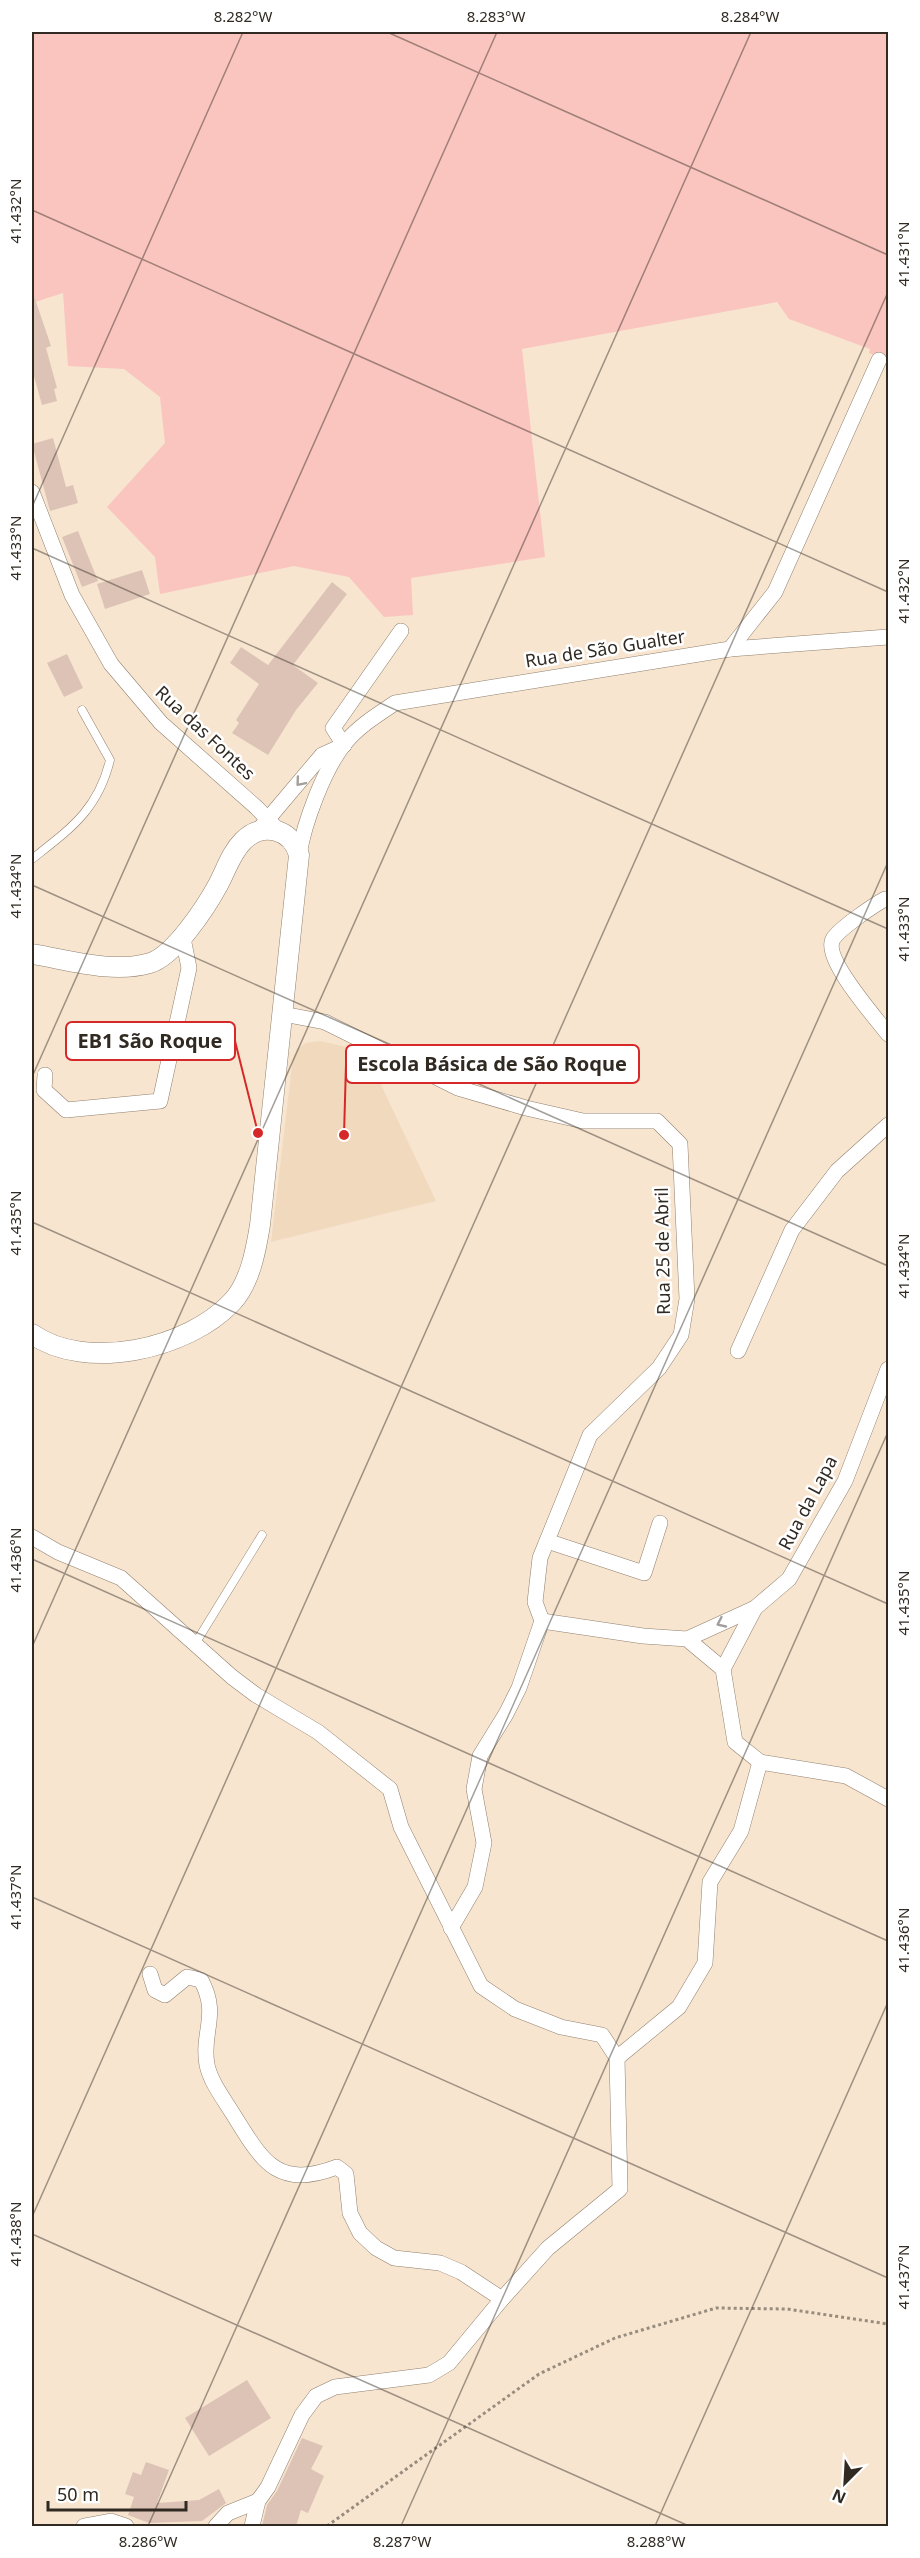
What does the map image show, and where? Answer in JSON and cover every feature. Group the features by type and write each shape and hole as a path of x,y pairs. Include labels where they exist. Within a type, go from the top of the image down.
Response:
{"street":[{"path":"730,649 775,592 879,360"},
{"name":"Rua das Fontes","path":"32,492 72,595 111,664 161,723 272,824"},
{"path":"344,745 333,728 401,631"},
{"name":"Rua de São Gualter","path":"272,824 324,781 344,745 363,724 395,703 730,649 888,637"},
{"name":"Rua de São Gualter","path":"280,806 322,755 344,745"},
{"path":"32,954 118,967 152,963 183,938 218,885 236,849 245,839 272,824 280,806"},
{"path":"32,1334 63,1350 89,1354 116,1354 182,1336 212,1320 233,1301 248,1273 257,1248 284,1014 299,855 296,845 272,824 269,810 280,806"},
{"path":"888,900 885,899 874,905 833,939 831,951 837,966 888,1034"},
{"path":"45,1075 44,1090 66,1110 160,1101 189,968 183,938"},
{"name":"Rua 25 de Abril","path":"284,1014 325,1022 458,1088 526,1108 583,1121 657,1121 680,1144 687,1299 681,1335 659,1368 590,1434 540,1558 535,1602 543,1621"},
{"path":"738,1351 792,1230 837,1172 888,1125"},
{"name":"Rua da Lapa","path":"755,1608 789,1579 845,1481 888,1369"},
{"path":"547,1540 644,1573 660,1523"},
{"path":"32,1537 58,1552 121,1578 256,1695 318,1732 390,1789 401,1827 481,1986 515,2009 561,2027 602,2035 617,2058 620,2189 548,2248 501,2299 449,2363 429,2375 335,2387 316,2396 302,2415 268,2487 258,2501 252,2526"},
{"path":"451,1928 475,1887 484,1843 474,1789 480,1756 519,1688 543,1621 643,1636 687,1639 755,1608"},
{"path":"755,1608 723,1669 735,1742 760,1762 846,1776 888,1798"},
{"path":"687,1639 723,1669"},
{"path":"617,2058 679,2007 705,1964 710,1882 741,1831 760,1762"},
{"path":"150,1974 155,1990 165,1995 187,1977 201,1980 209,1994 212,2007 207,2065 215,2085 256,2151 276,2170 297,2176 321,2173 337,2167 346,2174 350,2213 360,2233 376,2248 394,2258 440,2263 461,2272 501,2299"},
{"path":"216,2526 228,2512 258,2501"},
{"path":"84,2526 111,2521 126,2526"}],"lane":[{"path":"32,859 65,833 92,805 104,783 110,760 82,710"},
{"path":"195,1644 262,1535"}],"path":[{"path":"327,2526 539,2374 615,2338 716,2308 787,2309 888,2324"}],"shaded area":[{"path":"32,32 888,32 888,361 869,353 870,349 789,319 777,302 522,349 545,557 411,578 413,615 384,617 349,577 294,566 160,594 155,557 107,507 165,443 160,397 124,369 68,366 63,293 32,303"},
{"path":"320,1041 347,1047 373,1068 436,1201 271,1242 293,1058 297,1049 306,1043"}],"building":[{"path":"32,296 34,296 51,346 46,348 57,388 54,389 57,401 42,405 32,369"},
{"path":"53,438 66,487 73,485 78,503 50,511 32,444"},
{"path":"78,531 98,581 82,587 62,537"},
{"path":"142,570 150,594 105,609 97,584"},
{"path":"332,582 347,594 293,665 318,683 296,710 268,755 232,733 239,723 236,720 259,684 230,663 241,647 268,665"},
{"path":"67,654 83,688 64,697 47,663"},
{"path":"247,2380 271,2418 209,2456 185,2418"},
{"path":"302,2438 323,2446 311,2469 324,2476 308,2513 301,2510 296,2526 262,2526 267,2505 277,2491"},
{"path":"146,2462 169,2470 157,2503 199,2500 219,2489 226,2503 202,2521 149,2523 128,2515 134,2497 125,2494 133,2472 141,2475"}],"place":[{"name":"EB1 São Roque","path":"258,1133"},
{"name":"Escola Básica de São Roque","path":"344,1135"}]}
